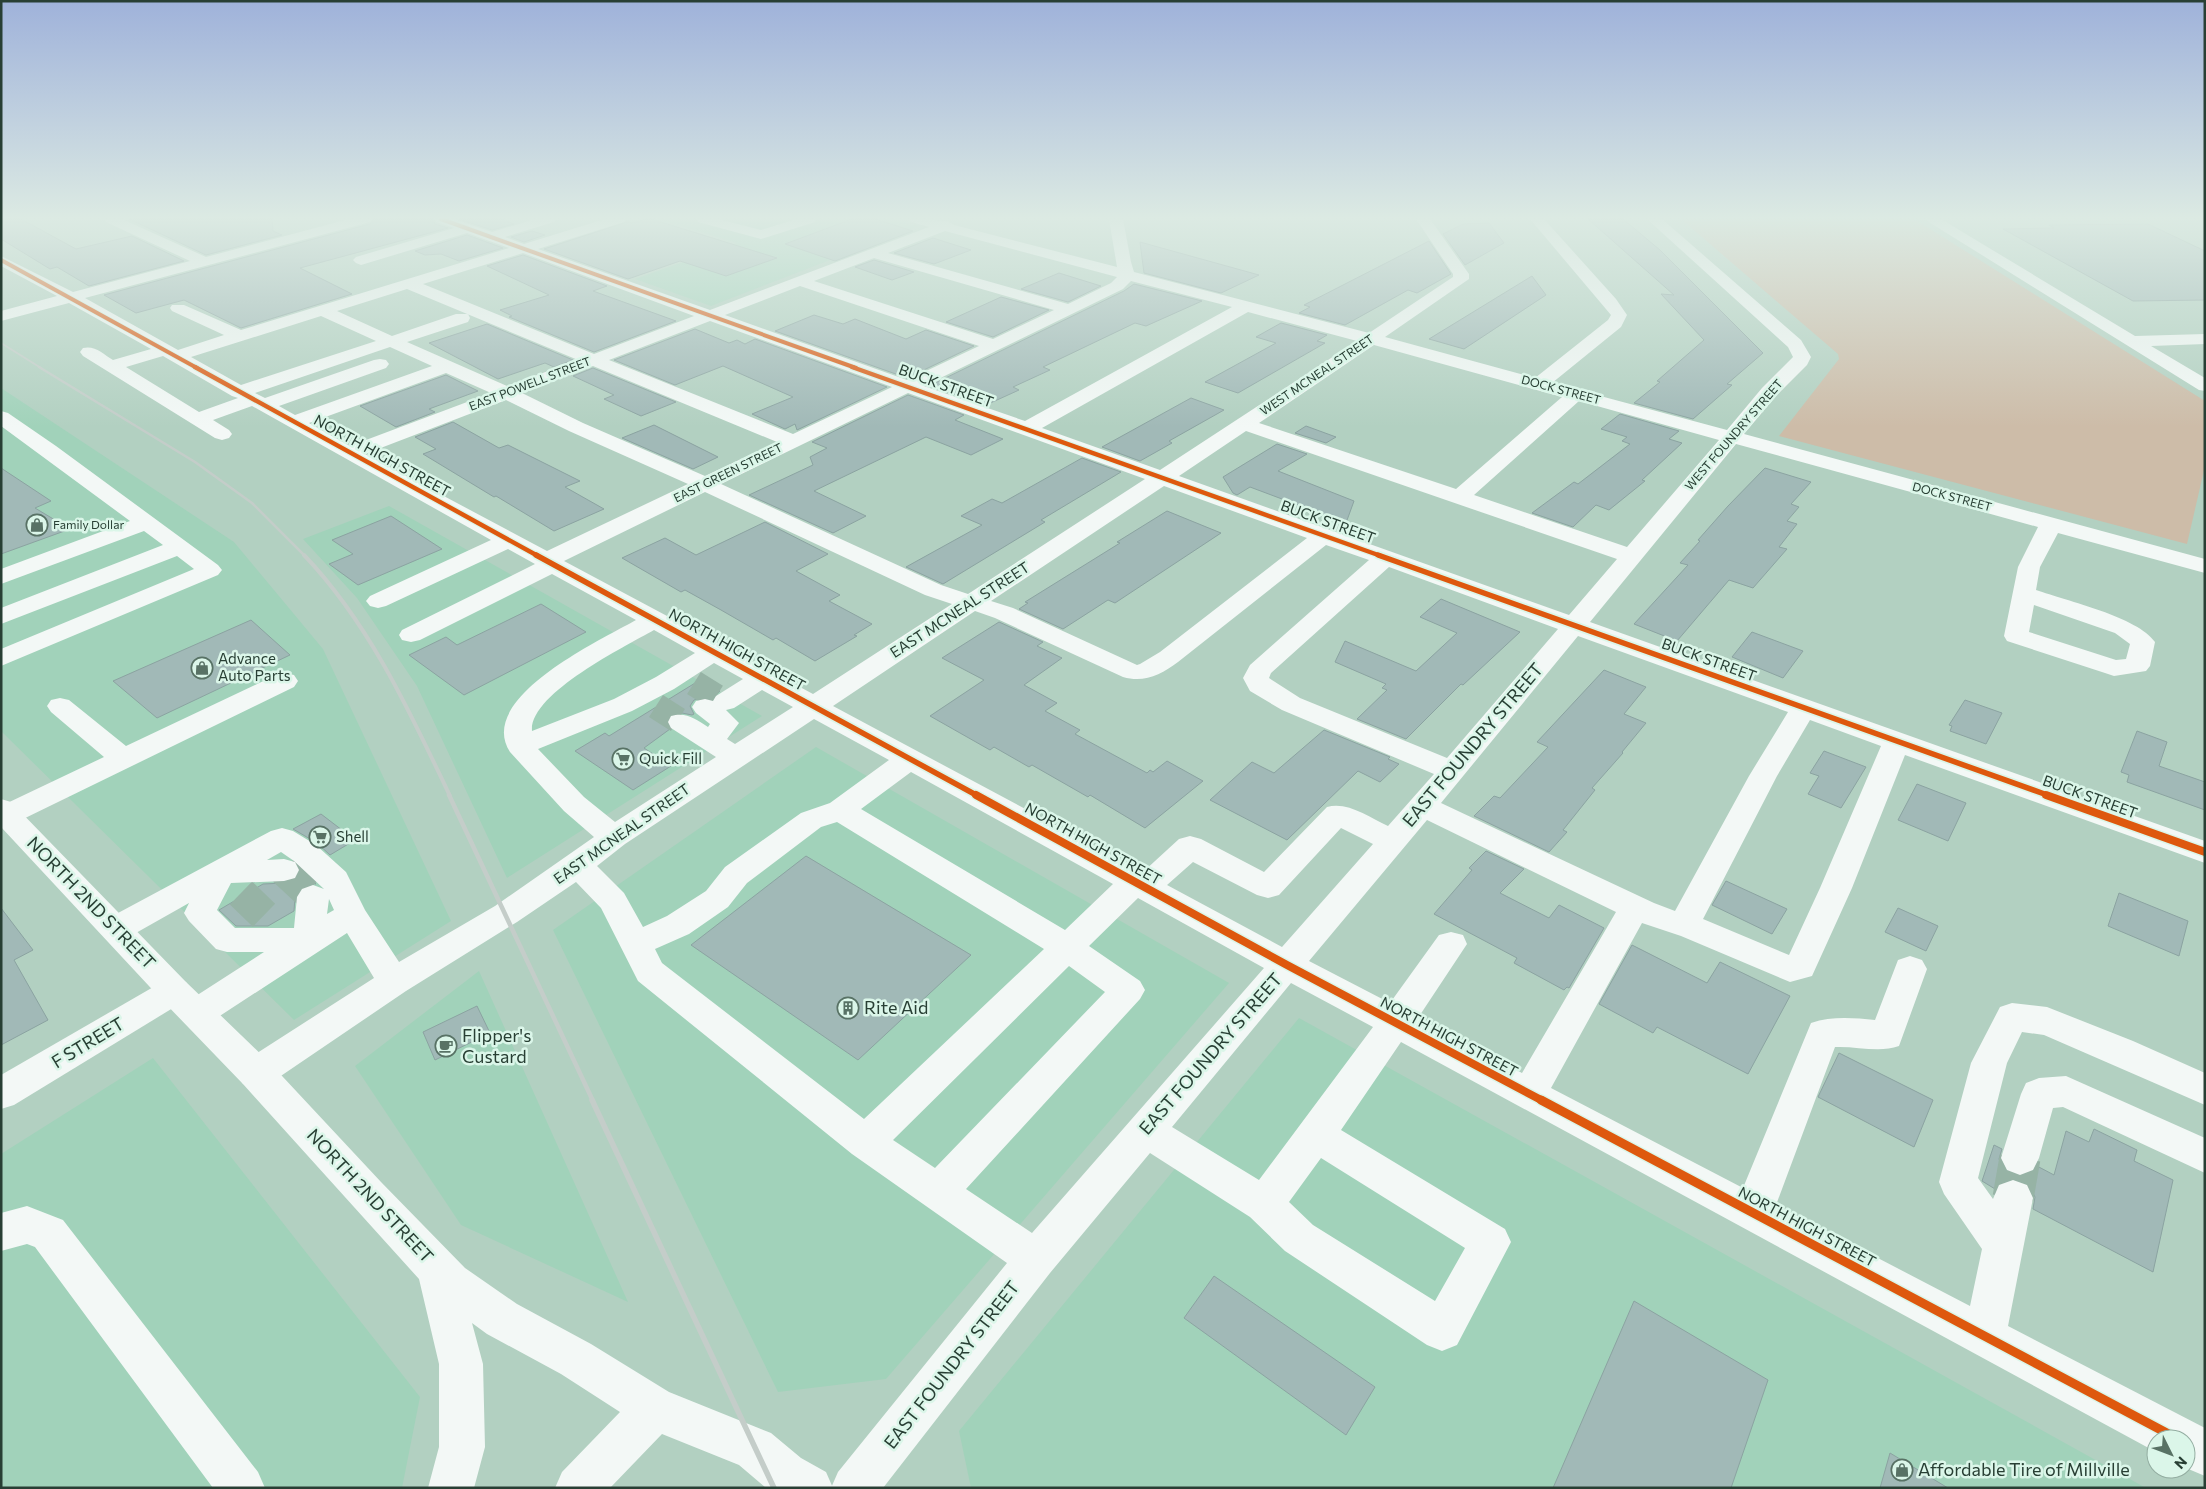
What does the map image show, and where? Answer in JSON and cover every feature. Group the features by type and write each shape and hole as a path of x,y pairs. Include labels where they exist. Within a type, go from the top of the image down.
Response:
{"street":[{"name":"NORTH HIGH STREET","path":"55,288 349,453 1287,965 2159,1429"},
{"path":"1,316 104,288"},
{"path":"111,366 240,336 395,288"},
{"path":"404,288 595,360 793,442"},
{"name":"BUCK STREET","path":"636,288 1325,534 2205,852"},
{"name":"EAST POWELL STREET","path":"349,453 780,288"},
{"path":"822,288 994,345"},
{"path":"997,288 1069,309"},
{"name":"EAST GREEN STREET","path":"411,635 704,485 1112,288"},
{"name":"DOCK STREET","path":"1179,288 1576,394 2205,566"},
{"name":"WEST MCNEAL STREET","path":"1163,477 1447,288"},
{"path":"1538,384 1615,323 1619,315 1598,288"},
{"name":"WEST FOUNDRY STREET","path":"1574,625 1769,392 1801,361 1802,357 1799,349 1732,288"},
{"path":"2045,288 2205,386"},
{"path":"1027,428 1246,306"},
{"path":"178,308 240,336"},
{"path":"323,311 448,366 576,427 933,590 1004,613 1132,672 1140,673 1150,670 1169,657 1325,534"},
{"path":"252,399 391,341 462,318"},
{"path":"2132,341 2205,339"},
{"path":"89,352 222,434"},
{"path":"197,418 252,399 416,352"},
{"path":"294,422 448,366"},
{"path":"1459,497 1576,394"},
{"path":"1,417 49,450 210,570 1,658"},
{"path":"1244,424 1632,556"},
{"name":"EAST MCNEAL STREET","path":"256,1074 394,982 506,914 578,865 614,837 1163,477"},
{"path":"1,577 147,522"},
{"path":"2024,594 2124,628 2143,642 2138,666 2114,668 2016,636 2029,567 2050,524"},
{"path":"378,601 509,540"},
{"path":"1,617 179,546"},
{"path":"1387,557 1259,670 1256,678 1259,685 1290,704 1452,771"},
{"path":"614,837 574,804 520,746 518,722 532,698 564,672 655,619"},
{"name":"EAST FOUNDRY STREET","path":"854,1488 1036,1259 1393,841 1574,625"},
{"path":"520,746 669,689 714,652"},
{"path":"681,722 717,714 762,678"},
{"path":"4,812 124,759 285,681"},
{"path":"60,706 124,759"},
{"path":"1684,924 1763,776 1804,707"},
{"path":"717,714 735,757"},
{"path":"1422,806 1635,907 1677,924 1684,924 1790,969 1800,967 1836,888 1897,741"},
{"path":"635,944 678,925 717,899 736,875 811,820 840,810 910,759"},
{"path":"840,810 1067,947 1128,990 938,1192"},
{"name":"NORTH 2ND STREET","path":"4,812 256,1074 450,1282 502,1319 576,1359 655,1410 755,1449 785,1474 810,1488"},
{"path":"865,1142 1067,947 1140,884 1190,847 1268,887 1337,814 1393,841"},
{"path":"310,940 227,940 200,913 282,838 306,853 336,880 352,915 394,982"},
{"path":"578,865 614,901 650,972 865,1142 1036,1259"},
{"path":"116,929 231,883 284,870"},
{"path":"310,940 313,897"},
{"path":"1529,1094 1635,907"},
{"name":"F STREET","path":"1,1094 310,940 352,915"},
{"path":"272,922 310,940"},
{"path":"1264,1204 1316,1135 1451,944"},
{"path":"1753,1212 1823,1033 1850,1032 1887,1036 1910,968"},
{"path":"2004,1246 1958,1182 1990,1063 2012,1017 2047,1021 2120,1051 2205,1090"},
{"path":"2020,1158 2039,1094 2066,1091 2205,1156"},
{"path":"1145,1130 1264,1204 1299,1238 1442,1330 1491,1242 1316,1135"},
{"path":"1985,1336 2013,1198"},
{"path":"1,1232 27,1225 49,1234 242,1488"},
{"path":"436,1267 462,1364 462,1447 451,1488"},
{"path":"578,1488 655,1410"}],"shaded area":[{"path":"662,288 756,288 711,306"},
{"path":"1762,288 2025,288 2205,401 2205,466 2187,544 1779,436 1839,359 1838,354"},
{"path":"1,388 234,542 323,649 451,921 294,1020 1,731"},
{"path":"389,506 762,716 507,878 417,686 357,598 303,539"},
{"path":"816,747 1229,983 886,1379 778,1392 553,930"},
{"path":"479,971 628,1302 461,1225 355,1066"},
{"path":"1299,1018 2146,1488 971,1488 959,1431"},
{"path":"153,1058 420,1397 402,1488 1,1488 1,1154"}],"building":[{"path":"128,288 341,288 352,294 241,328 184,300 136,313 104,295"},
{"path":"535,288 600,288 593,291 676,321 594,352 509,317 512,316 500,310 549,295"},
{"path":"1022,288 1096,288 1068,302"},
{"path":"1128,288 1152,288 1202,301 1146,326 1135,323 1043,367 1050,370 1013,387 1019,390 986,405 929,386"},
{"path":"1204,288 1231,288 1221,293"},
{"path":"1336,288 1425,288 1417,293 1408,290 1345,325 1299,313 1310,307 1304,305"},
{"path":"1512,288 1541,288 1546,295 1464,349 1429,339"},
{"path":"1667,288 1698,288 1763,353 1727,384 1732,385 1693,419 1634,403 1660,382 1657,381 1704,340 1661,294 1674,295"},
{"path":"2110,288 2205,288 2205,300 2133,301"},
{"path":"1001,297 1049,310 993,337 946,322"},
{"path":"814,315 843,324 855,319 906,339 926,330 974,346 907,378 775,331"},
{"path":"1281,323 1327,335 1317,341 1325,343 1238,393 1205,382 1276,343 1256,337"},
{"path":"487,324 573,360 554,367 545,363 498,379 429,343"},
{"path":"695,329 729,343 737,340 745,344 755,339 887,387 797,430 795,424 785,429 752,414 793,397 723,366 675,385 614,360"},
{"path":"593,368 676,402 641,416 604,399 614,395 573,376"},
{"path":"446,375 478,391 429,409 435,412 396,427 360,406"},
{"path":"908,395 964,415 955,420 1003,439 971,455 926,437 814,491 866,516 833,533 749,495 813,465 810,457 827,448 812,442"},
{"path":"1191,398 1224,410 1169,441 1172,443 1140,461 1102,447"},
{"path":"1620,414 1679,431 1669,439 1682,443 1642,480 1645,481 1609,510 1596,505 1573,527 1532,513 1574,482 1578,484 1630,444 1622,441 1627,437 1601,429"},
{"path":"453,422 499,448 508,445 580,481 565,487 604,509 554,531 496,496 494,497 423,454 436,449 415,437"},
{"path":"654,425 718,457 693,469 622,438"},
{"path":"1306,426 1336,437 1326,443 1295,433"},
{"path":"1277,444 1307,454 1278,471 1354,501 1346,523 1250,487 1237,495 1233,493 1223,477"},
{"path":"1082,458 1121,472 1041,520 1045,522 943,584 906,567 982,525 961,516 992,499 1002,503"},
{"path":"1,468 51,501 35,508 70,529 1,554"},
{"path":"1765,468 1811,482 1791,504 1799,507 1787,521 1797,524 1779,547 1787,549 1753,588 1729,580 1677,641 1634,624 1688,565 1680,563 1700,541 1698,540"},
{"path":"1167,511 1221,533 1115,603 1108,600 1063,629 1019,609 1028,603 1025,602 1120,543 1117,542"},
{"path":"391,516 442,549 358,585 329,564 353,554 332,540"},
{"path":"765,522 828,554 796,571 840,595 829,601 872,624 854,635 857,636 815,661 776,638 773,640 685,590 681,592 622,558 665,538 696,555"},
{"path":"1441,599 1520,632 1463,685 1461,684 1406,739 1357,719 1387,690 1382,688 1386,684 1335,662 1345,641 1416,671 1457,633 1420,617"},
{"path":"541,604 586,632 464,695 409,655 446,637 457,645"},
{"name":"Advance Auto Parts","path":"251,620 290,655 157,718 113,681"},
{"path":"999,622 1043,642 1037,646 1062,658 1024,685 1057,703 1045,711 1080,730 1075,734 1147,773 1150,770 1153,772 1167,761 1203,781 1145,828 1090,795 1088,797 1032,765 1029,767 994,747 990,750 930,716 984,680 942,658"},
{"path":"1752,632 1803,651 1783,678 1732,657"},
{"path":"1604,670 1646,687 1624,714 1646,723 1592,788 1595,790 1563,830 1567,832 1549,852 1474,816 1494,796 1500,798 1548,747 1537,742"},
{"name":"Quick Fill","path":"700,680 720,691 712,699 705,697 694,700 690,706 694,714 692,715 682,713 669,715 666,723 670,729 644,748 671,766 633,790 575,751 605,733 609,736"},
{"path":"1965,700 2002,713 1986,744 1950,731 1952,726 1949,725"},
{"path":"1324,730 1390,757 1388,759 1399,764 1380,782 1358,771 1287,840 1210,800 1252,762 1274,773"},
{"path":"2137,731 2167,742 2159,766 2205,782 2205,810 2127,782 2129,775 2121,772"},
{"path":"1824,751 1866,767 1841,808 1808,794 1819,776 1810,773"},
{"path":"1917,784 1966,803 1948,841 1898,820"},
{"name":"Shell","path":"321,814 355,840 330,855 317,843 293,829"},
{"path":"1486,851 1524,869 1500,893 1549,918 1559,905 1604,928 1569,988 1567,987 1564,990 1514,963 1517,958 1434,914 1472,870 1469,868"},
{"name":"Rite Aid","path":"806,856 971,955 858,1060 691,945"},
{"path":"301,870 316,884 312,883 300,888 295,897 294,911 268,926 236,926 219,910 263,884 284,883 295,880"},
{"path":"1726,881 1787,909 1772,934 1712,905"},
{"path":"2119,893 2188,921 2179,956 2108,926"},
{"path":"1,908 33,950 14,960 48,1020 1,1045"},
{"path":"1898,908 1938,926 1926,951 1885,932"},
{"path":"1632,945 1707,983 1720,962 1790,996 1748,1074 1657,1027 1653,1033 1599,1004"},
{"name":"Flipper's Custard","path":"477,1006 490,1033 435,1060 423,1032"},
{"path":"1839,1053 1933,1100 1914,1147 1818,1097"},
{"path":"2094,1129 2137,1150 2134,1161 2173,1180 2153,1272 2033,1209 2035,1197 2028,1183 2012,1178 1998,1183 1995,1189 1982,1181 1994,1145 2002,1149 1999,1159 2006,1172 2021,1177 2034,1172 2037,1166 2054,1175 2066,1131 2089,1142"},
{"path":"1214,1276 1375,1387 1346,1435 1184,1318"},
{"path":"1634,1301 1768,1380 1731,1488 1553,1488"},
{"name":"Affordable Tire of Millville","path":"1890,1453 1948,1488 1880,1488"}],"tunnel":[{"path":"694,683 718,698"},
{"path":"656,706 681,722"},
{"path":"284,870 313,897"},
{"path":"241,893 271,922"},
{"path":"2013,1198 2020,1158"}],"railway":[{"path":"1,343 41,368"},
{"path":"39,367 195,462 252,503 304,555"},
{"path":"304,555 327,581 368,639 403,701 450,796"},
{"path":"449,795 593,1101"},
{"path":"592,1100 774,1488"}],"cycle path":[{"path":"55,288 349,453 1287,965 2159,1429"},
{"path":"635,288 2205,852"}],"place":[{"name":"Family Dollar","path":"37,525"},
{"name":"Advance Auto Parts","path":"202,668"},
{"name":"Quick Fill","path":"623,759"},
{"name":"Shell","path":"320,837"},
{"name":"Rite Aid","path":"848,1008"},
{"name":"Flipper's Custard","path":"446,1046"},
{"name":"Affordable Tire of Millville","path":"1902,1470"}]}
